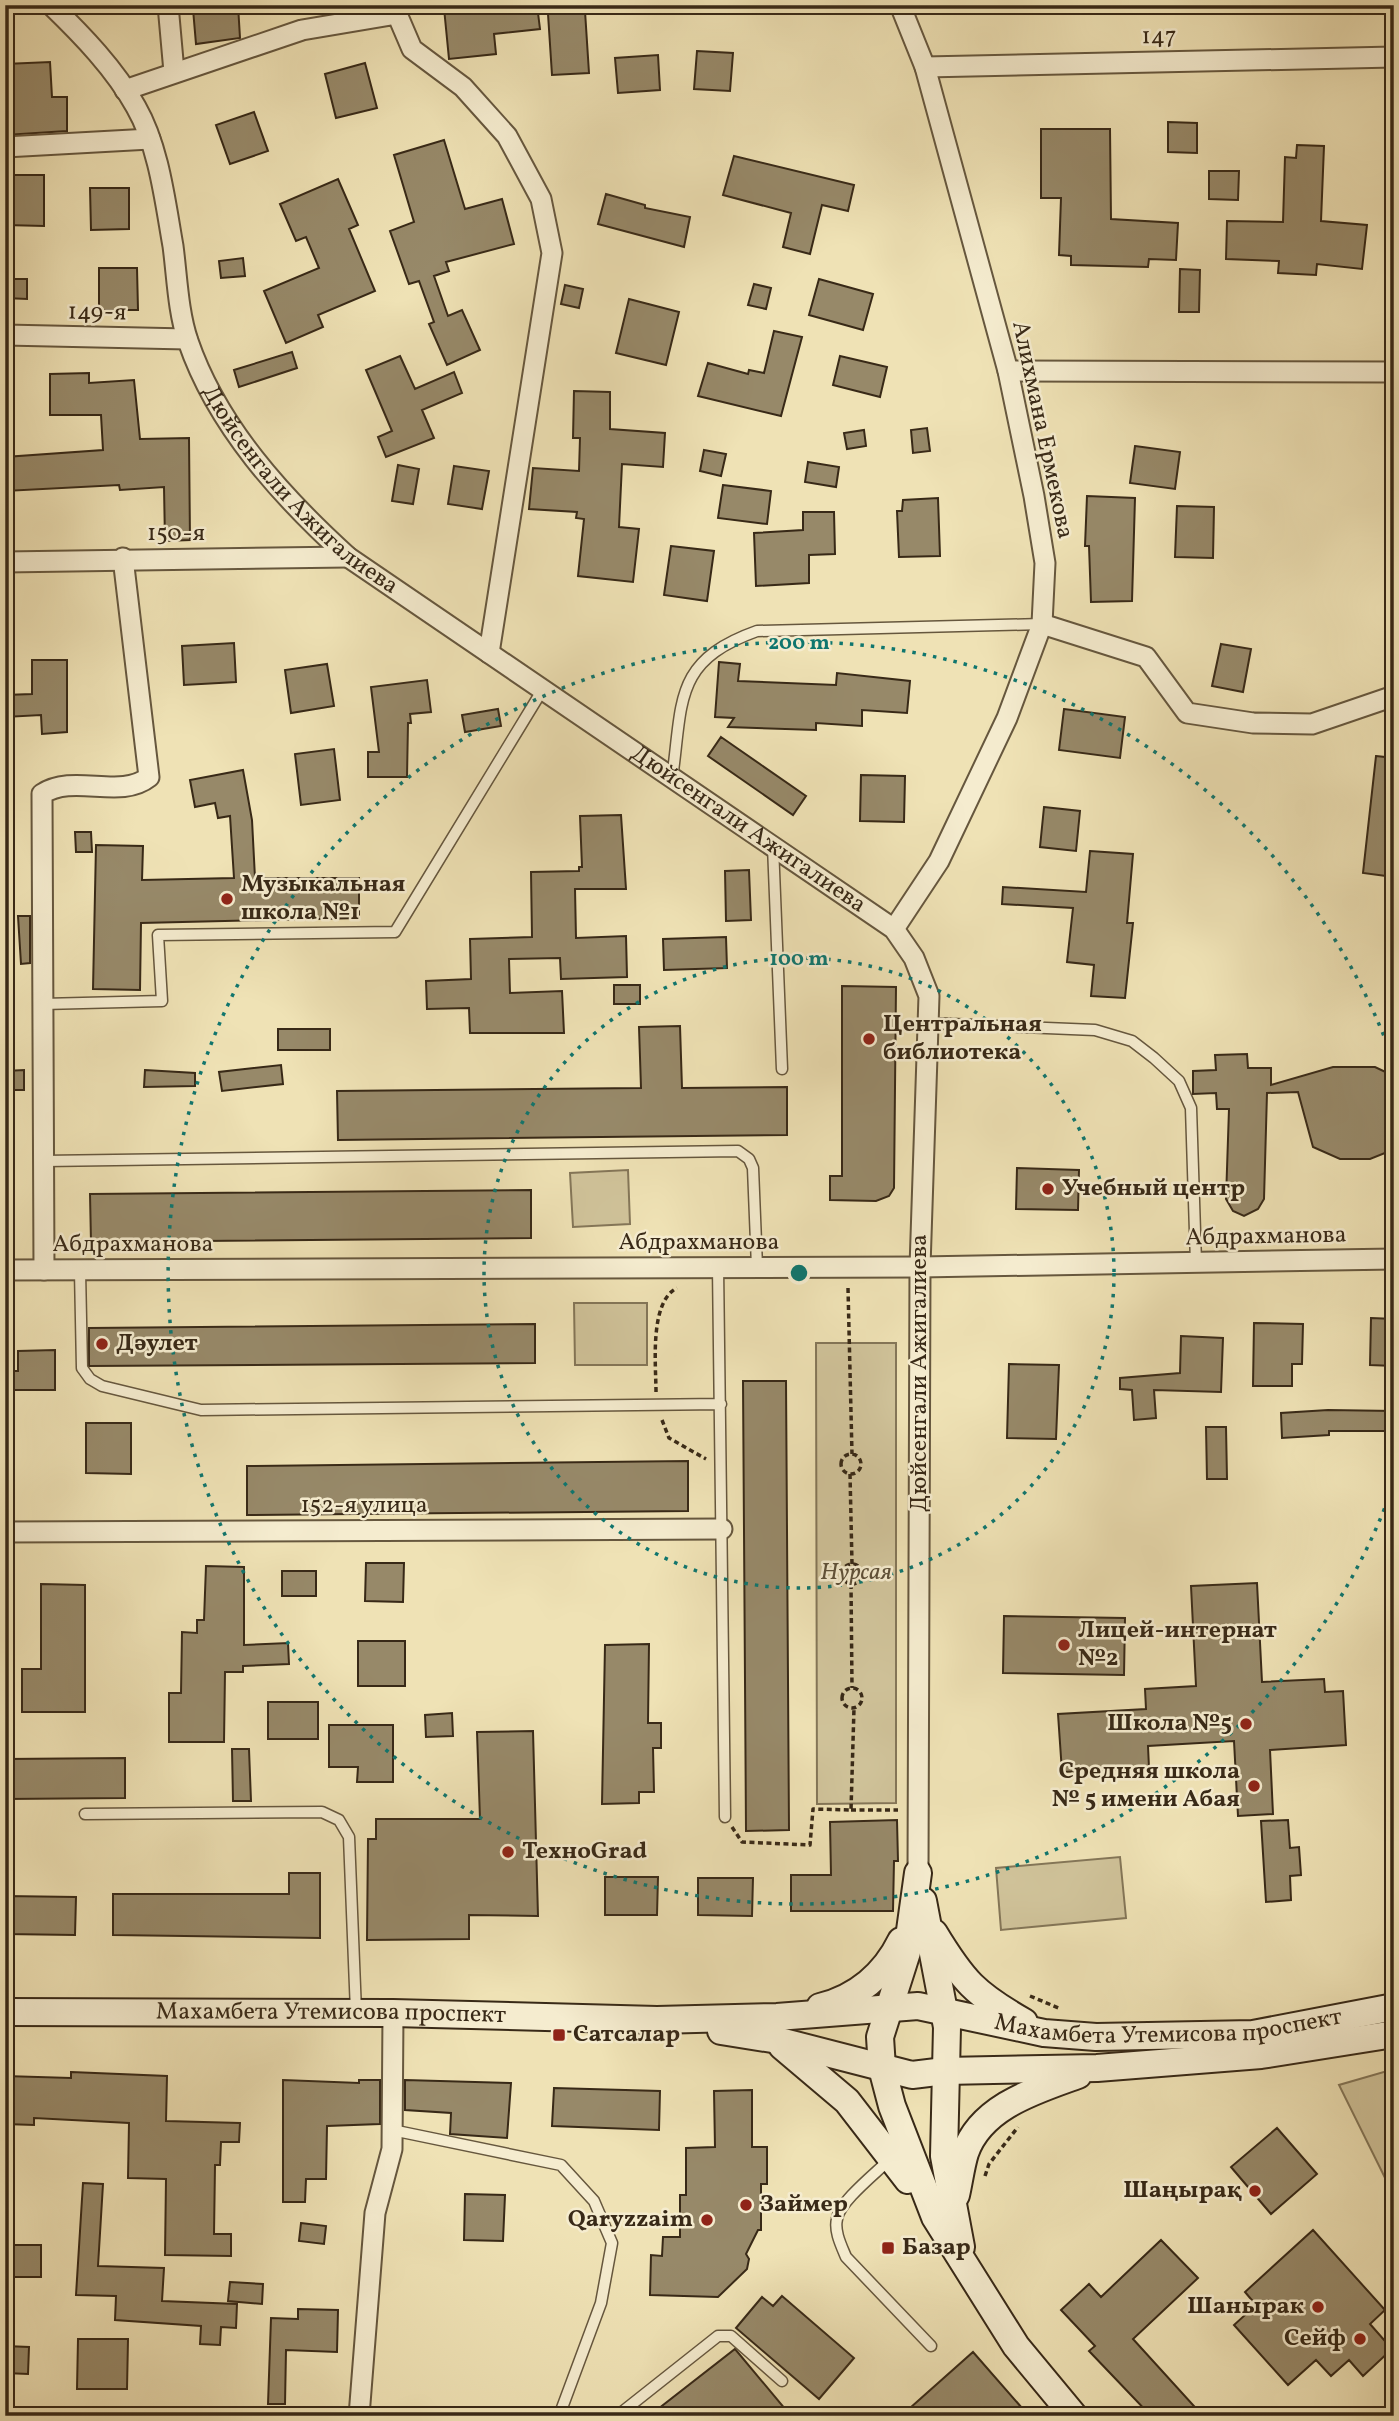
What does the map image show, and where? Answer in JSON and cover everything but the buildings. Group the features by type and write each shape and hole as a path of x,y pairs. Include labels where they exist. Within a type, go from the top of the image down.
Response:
{"street":[{"name":"Дюйсенгали Ажигалиева","path":"51,5 79,33 125,90 150,139 168,217 187,339 225,420 303,516 348,557 894,929 914,958 929,996 920,1267 918,1873 920,1916 944,2011"},
{"path":"168,5 174,72"},
{"name":"Алихмана Ермекова","path":"894,929 939,860 1007,718 1042,624 1045,563 1008,371 925,67 900,5"},
{"path":"125,90 302,30 397,14 412,49 463,87 507,136 541,199 552,253 489,653"},
{"name":"147","path":"925,67 1394,57"},
{"path":"5,147 150,139"},
{"name":"149-я","path":"5,335 187,339"},
{"path":"1008,371 1394,372"},
{"name":"150-я","path":"5,562 123,558 348,557"},
{"path":"44,1270 42,794 54,787 68,784 138,785 149,777 123,558"},
{"path":"1042,624 1146,657 1186,713 1253,723 1312,724 1394,696"},
{"name":"Абдрахманова","path":"5,1270 920,1267 1394,1259"},
{"name":"152-я улица","path":"5,1532 722,1529"},
{"name":"Дюйсенгали Ажигалиева","path":"889,2009 920,1916"},
{"path":"775,2028 871,1982 891,1961 920,1916 971,1988 1044,2033"},
{"path":"775,2028 918,2006 944,2011 948,2040 945,2071 944,2214"},
{"name":"Махамбета Утемисова проспект","path":"944,2011 1044,2033 1096,2038 1254,2034 1394,2007"},
{"path":"889,2009 880,2037 882,2068 906,2149 944,2214 964,2262 1016,2346 1070,2414"},
{"name":"Махамбета Утемисова проспект","path":"5,2012 393,2012 657,2020 775,2028"},
{"path":"359,2416 374,2214 392,2149 393,2012"},
{"path":"775,2028 882,2068 912,2074 945,2071"},
{"path":"775,2028 847,2101 891,2157 944,2214"},
{"name":"Махамбета Утемисова проспект","path":"945,2071 1097,2068 1261,2055 1394,2034"},
{"path":"944,2214 966,2151 977,2132 994,2114 1013,2101 1097,2068"}],"lane":[{"path":"672,780 685,688 704,659 726,643 757,631 1042,624"},
{"path":"43,1004 162,1001 158,935 395,932 543,688"},
{"path":"773,846 782,1069"},
{"path":"928,1023 1095,1031 1132,1041 1154,1058 1179,1081 1191,1108 1196,1262"},
{"path":"44,1161 737,1151 750,1159 753,1168 757,1267"},
{"path":"718,1267 724,1817"},
{"path":"80,1271 82,1368 90,1379 102,1386 201,1410 721,1404"},
{"path":"85,1814 323,1812 339,1820 349,1837 356,2012"},
{"path":"392,2130 561,2165 594,2202 612,2243 601,2303 559,2416"},
{"path":"891,2157 836,2217 838,2238 846,2257 931,2346"},
{"path":"617,2416 718,2336 731,2336 782,2381"}],"path":[{"path":"847,1267 852,1454"},
{"path":"682,1285 670,1291 656,1322 656,1405 669,1438 687,1446 722,1470"},
{"path":"852,1454 860,1458 861,1464 857,1473 850,1474 844,1471 841,1465 843,1458 852,1454"},
{"path":"850,1474 852,1564"},
{"path":"851,1584 860,1580 862,1574 858,1566 852,1564 846,1566 842,1575 851,1584 852,1688"},
{"path":"851,1810 855,1708 862,1699 859,1690 852,1688 843,1693 842,1699 848,1708 855,1708"},
{"path":"724,1817 743,1842 810,1845 813,1809 900,1810"},
{"path":"1020,1992 1069,2013"},
{"path":"982,2186 989,2164 1023,2121"}],"green space":[{"path":"628,1170 630,1224 573,1227 570,1173"},
{"path":"574,1303 647,1303 647,1365 575,1365"},
{"name":"Нурсая","path":"816,1343 896,1343 896,1803 817,1804"},
{"path":"1120,1857 1126,1918 1001,1930 996,1868"},
{"path":"1394,2069 1394,2196 1339,2085"}],"place":[{"name":"Музыкальная школа №1","path":"227,899"},
{"name":"Центральная библиотека","path":"869,1039"},
{"name":"Учебный центр","path":"1048,1189"},
{"name":"Дәулет","path":"102,1344"},
{"name":"Лицей-интернат №2","path":"1064,1645"},
{"name":"Школа №5","path":"1246,1724"},
{"name":"Средняя школа № 5 имени Абая","path":"1254,1786"},
{"name":"ТехноGrad","path":"508,1852"},
{"name":"Сатсалар","path":"559,2035"},
{"name":"Шаңырақ","path":"1255,2191"},
{"name":"Займер","path":"746,2205"},
{"name":"Qaryzzaim","path":"707,2220"},
{"name":"Базар","path":"888,2248"},
{"name":"Шанырак","path":"1318,2307"},
{"name":"Сейф","path":"1360,2339"}]}
